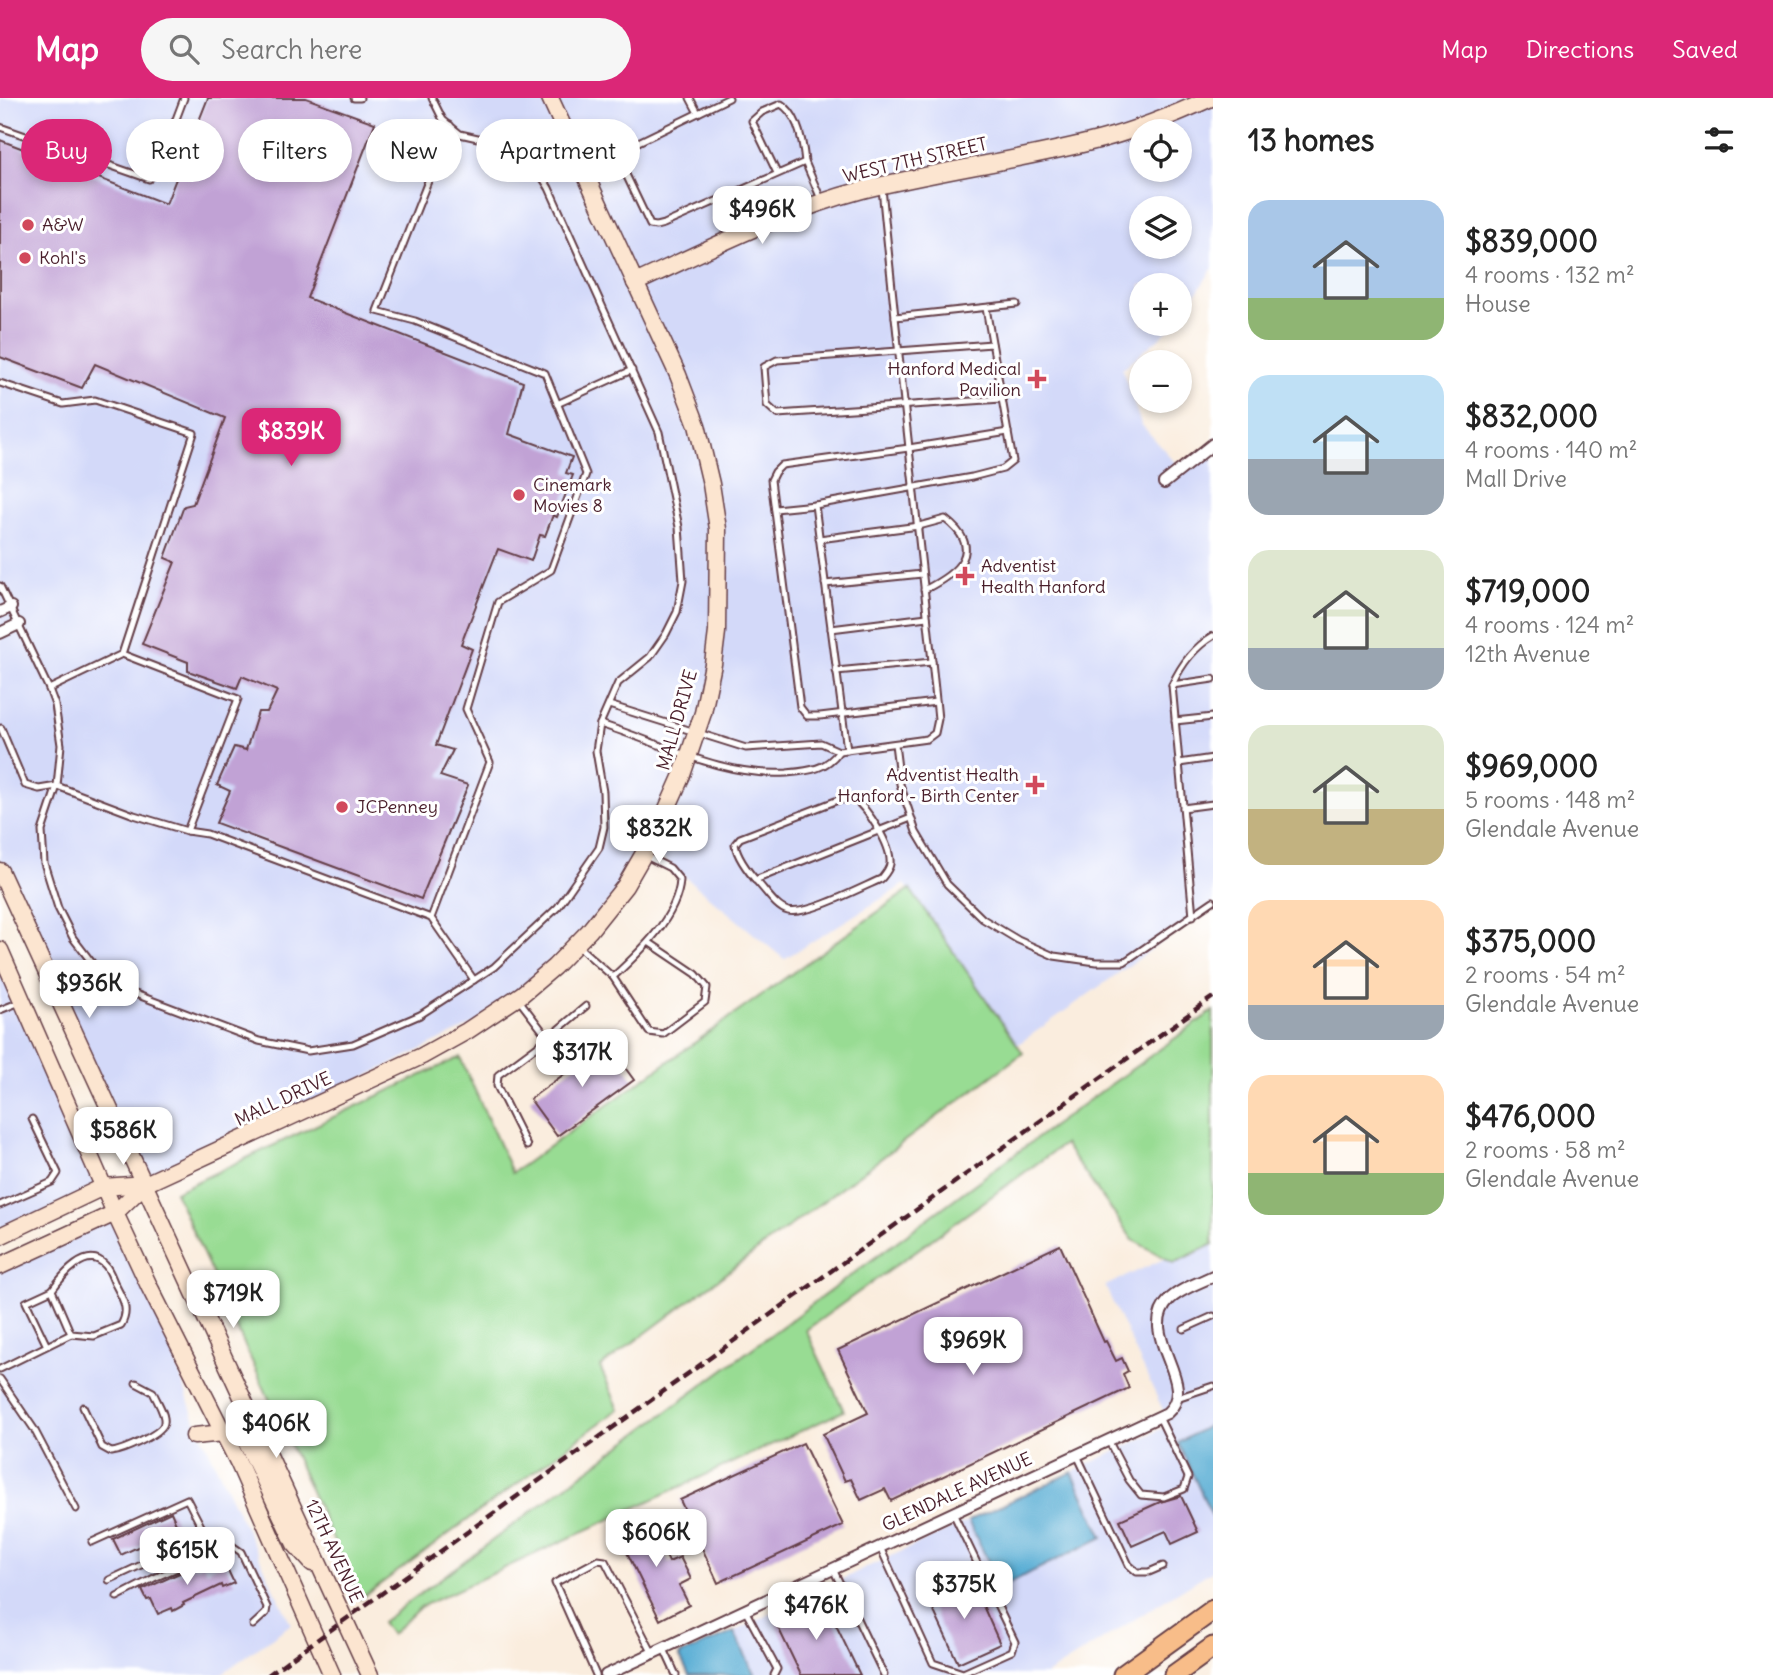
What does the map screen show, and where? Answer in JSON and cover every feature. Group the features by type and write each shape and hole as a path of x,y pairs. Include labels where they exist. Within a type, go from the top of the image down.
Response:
{"highway":[{"path":"1123,1675 1213,1610"},
{"path":"1105,1675 1180,1633"},
{"path":"1174,1675 1213,1647"}],"street":[{"name":"MALL DRIVE","path":"0,1266 115,1213 145,1184 422,1056 467,1031 517,998 576,944 612,903 658,829 677,786 703,713 713,664 718,596 718,528 697,425 678,375 550,98"},
{"name":"WEST 7TH STREET","path":"635,283 768,223 822,202 882,186 1103,139 1179,113 1212,98"},
{"path":"1164,483 1213,444"},
{"path":"0,633 19,624"},
{"name":"12TH AVENUE","path":"0,871 370,1675"},
{"path":"0,950 103,1187 223,1433 332,1675"},
{"name":"MALL DRIVE","path":"103,1187 145,1184"},
{"path":"0,1236 103,1187"},
{"path":"1177,1398 1175,1379 1161,1340 1160,1318 1171,1298 1213,1276"},
{"name":"GLENDALE AVENUE","path":"606,1675 1159,1416 1174,1407 1177,1398"},
{"path":"194,1436 241,1434 295,1544 306,1558 320,1569"}],"lane":[{"path":"0,127 149,179 156,172 184,98"},
{"path":"354,98 360,98"},
{"path":"432,98 442,119"},
{"path":"690,98 698,113"},
{"path":"640,141 729,98"},
{"path":"776,173 752,121 762,112 780,104 789,109 803,145 804,162 822,202"},
{"path":"0,586 5,610 19,624 55,705 61,745 57,786 42,831 44,863 52,897 74,938 96,968 130,992 259,1041 308,1051 353,1044 419,1015 494,967 558,907 599,848 604,827 603,792 596,751 600,724 618,683 650,657 677,612 683,581 679,527 660,432 549,188 534,164 513,146 462,134"},
{"path":"630,182 650,225 656,226 804,162"},
{"path":"428,182 377,311 415,321 545,373 586,474 551,570 498,602 466,709 490,762 431,918"},
{"path":"609,705 746,748 821,743 843,751 927,739 935,733 938,719 919,526 903,406 882,186"},
{"path":"895,317 1017,304"},
{"path":"775,509 815,505 1003,470 1013,461 986,308"},
{"path":"992,344 777,360 764,367 767,405 777,414 1002,399"},
{"path":"557,404 632,370"},
{"path":"0,383 63,404 95,400 194,433 122,654 49,689"},
{"path":"936,702 807,716 800,707 771,480 782,465 1008,432"},
{"path":"600,724 661,744 687,756 735,770 762,774 811,771 831,763 843,751 842,714 815,505"},
{"path":"819,539 919,526 945,519 959,530 965,545 962,563 949,577 924,590"},
{"path":"825,584 922,573"},
{"path":"831,629 927,617"},
{"path":"1193,916 1172,685 1179,670 1199,645 1213,636"},
{"path":"122,654 238,699 187,831"},
{"path":"836,671 932,662"},
{"path":"1172,685 1213,679"},
{"path":"1175,721 1213,717"},
{"path":"1,728 25,786 39,789 57,786 134,815 187,831 207,834 431,918 474,980"},
{"path":"895,744 900,784 916,832 947,884 983,919 1018,940 1054,956 1096,962 1124,961 1213,901"},
{"path":"1179,763 1213,758"},
{"path":"854,799 864,806 879,831 891,860 881,879 817,907 790,912 780,907 755,880 736,851 735,844 740,838 838,800 854,799"},
{"path":"1183,808 1213,804"},
{"path":"755,880 911,818"},
{"path":"613,977 650,943 679,893 680,880 670,869 643,855"},
{"path":"576,944 613,977 649,1032 663,1034 705,1002 707,987 696,974 650,943"},
{"path":"517,998 548,1038"},
{"path":"0,1010 22,1001"},
{"path":"527,1146 496,1086 498,1075 586,1006"},
{"path":"0,1205 52,1182 58,1173 32,1119"},
{"path":"0,1369 47,1346 71,1334 94,1336 121,1325 126,1311 106,1265 98,1260 87,1259 74,1265 52,1290 26,1302 47,1346"},
{"path":"52,1290 71,1334"},
{"path":"1184,1329 1213,1316"},
{"path":"0,1379 34,1430 76,1508"},
{"path":"83,1407 102,1447 111,1452 157,1433 164,1424 164,1419 155,1396 153,1392 136,1383"},
{"path":"1177,1398 1213,1387"},
{"path":"1108,1440 1140,1495 1164,1497 1184,1489 1188,1477 1159,1416"},
{"path":"1077,1455 1129,1565 1137,1572 1149,1573 1163,1566"},
{"path":"92,1542 187,1499 203,1530 182,1546 109,1580"},
{"path":"880,1547 933,1663 964,1673 1012,1651 1015,1642 953,1513"},
{"path":"117,1597 231,1545 236,1546 267,1607 266,1613 253,1625"},
{"path":"596,1675 555,1583 597,1560 605,1561 658,1651 676,1675"},
{"path":"833,1569 884,1675"},
{"path":"745,1610 777,1669 774,1675"}],"shaded area":[{"path":"0,98 1213,98 1213,268 1192,300 1192,273 1129,273 1129,336 1162,336 1145,350 1129,350 1129,363 1122,369 1129,389 1129,413 1137,413 1141,424 1180,468 1213,444 1213,906 1017,1045 905,884 784,959 648,846 625,886 498,1012 145,1184 0,871"},
{"path":"0,950 103,1187 0,1235"},
{"path":"115,1213 168,1338 195,1421 291,1624 220,1675 0,1675 0,1266"},
{"path":"1213,1244 1213,1423 1178,1443 1213,1518 1213,1570 1046,1675 755,1675 734,1632 968,1521 1001,1587 1103,1537 1072,1472 1170,1425 1105,1286 1166,1258 1174,1263"}],"green space":[{"path":"910,889 1023,1053 600,1367 619,1409 360,1599 175,1192 460,1057 512,1173"},
{"path":"1213,1011 1213,1244 1174,1263 1133,1240 1064,1144 806,1330 844,1411 420,1607 391,1635 382,1622 1053,1126"}],"water":[{"path":"1213,1423 1213,1518 1178,1443"},
{"path":"1072,1472 1103,1537 1001,1587 968,1521"},
{"path":"734,1632 755,1675 689,1675 679,1655"}],"building":[{"path":"208,98 306,98 366,120 366,146 307,298 523,382 509,434 572,457 566,473 573,475 557,517 553,515 545,536 540,535 531,561 498,549 461,644 472,649 436,745 453,750 440,776 468,785 421,899 216,823 230,791 217,785 234,747 246,750 258,712 267,712 277,691 242,676 237,688 188,671 188,662 142,644 175,562 165,558 184,506 193,504 225,418 95,364 82,388 0,357 0,140 21,148 21,182 109,182 166,204 175,182 224,182 224,119 200,119"},
{"path":"607,1043 634,1080 557,1136 530,1099"},
{"path":"1060,1245 1104,1342 1106,1341 1116,1361 1122,1358 1128,1371 1123,1374 1129,1388 891,1501 885,1489 861,1500 851,1479 845,1481 823,1434 868,1413 838,1350"},
{"path":"803,1443 843,1525 718,1583 680,1500"},
{"path":"1181,1496 1198,1532 1172,1544 1166,1531 1132,1546 1120,1520 1160,1502"},
{"path":"171,1512 178,1528 121,1555 113,1539"},
{"path":"647,1518 669,1562 680,1557 691,1579 679,1585 689,1605 660,1620 617,1532"},
{"path":"224,1562 234,1583 222,1588 221,1585 183,1603 184,1605 173,1611 172,1608 158,1614 151,1599 147,1600 142,1590 195,1566 196,1568 203,1564 206,1571"},
{"path":"972,1581 1000,1644 958,1663 930,1603 936,1600 933,1593 945,1588 947,1592"},
{"path":"823,1598 860,1675 801,1675 775,1621"}],"railway":[{"path":"268,1675 1213,997"}],"place":[{"name":"A&W","path":"28,225"},
{"name":"Kohl's","path":"25,258"},
{"name":"Hanford Medical Pavilion","path":"1037,379"},
{"name":"Cinemark Movies 8","path":"519,495"},
{"name":"Adventist Health Hanford","path":"965,576"},
{"name":"Adventist Health Hanford - Birth Center","path":"1035,785"},
{"name":"JCPenney","path":"342,807"}]}
